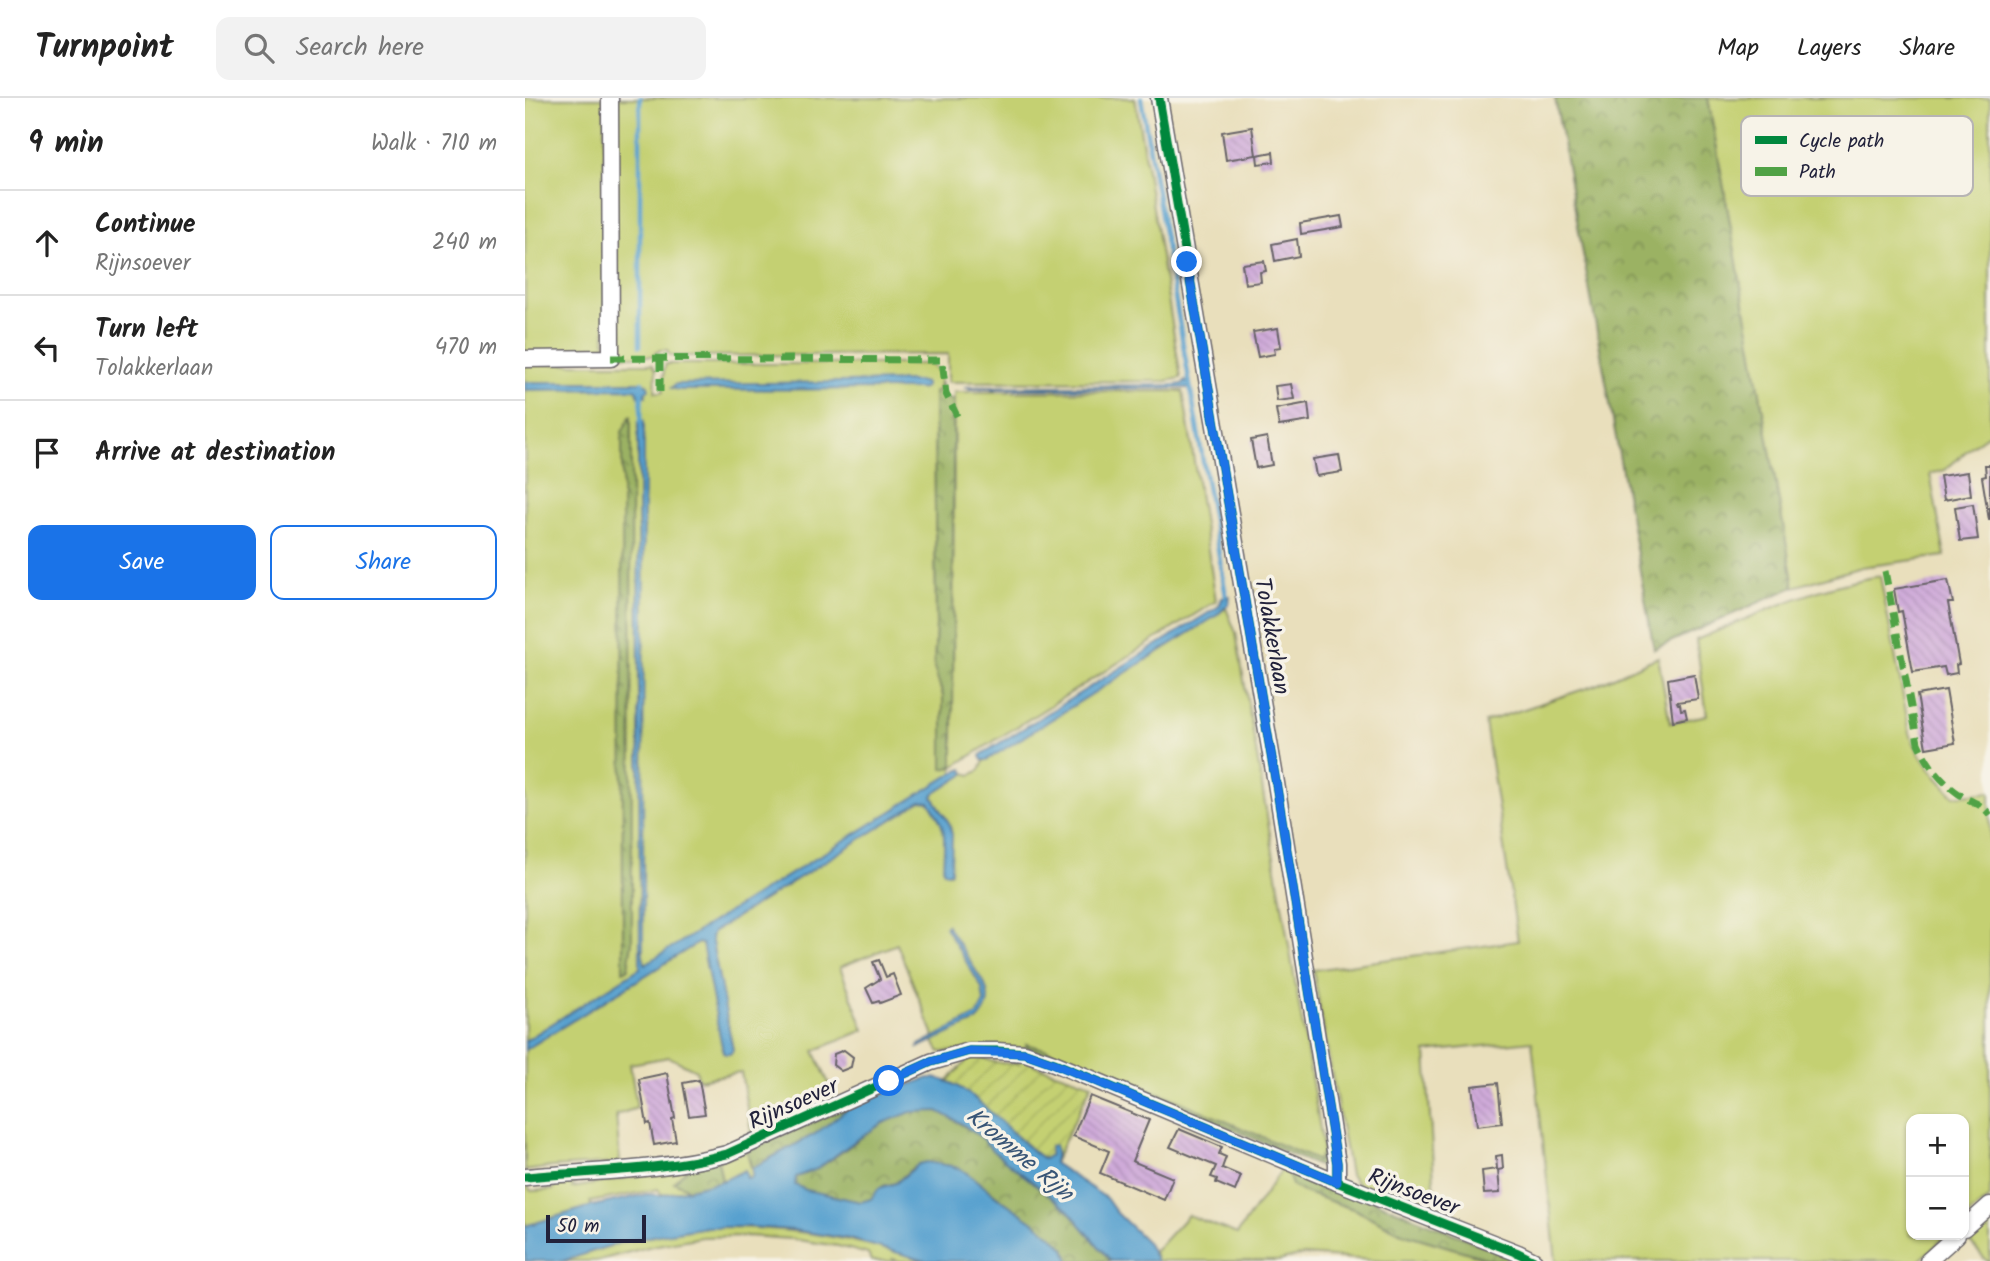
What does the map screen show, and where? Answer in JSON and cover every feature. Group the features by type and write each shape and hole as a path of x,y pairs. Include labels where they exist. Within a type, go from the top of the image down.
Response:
{"street":[{"path":"525,359 611,358 610,98"},
{"name":"Tolakkerlaan","path":"1160,98 1280,810 1337,1163 1337,1182"},
{"name":"Rijnsoever","path":"525,1177 652,1168 695,1162 727,1154 931,1062 969,1051 1025,1053 1337,1182 1459,1228 1534,1261"},
{"path":"1969,1224 1990,1205"},
{"path":"1928,1261 1951,1240"}],"green space":[{"path":"525,98 604,98 605,347 598,354 525,354"},
{"path":"616,98 1135,98 1181,378 1166,381 948,382 948,354 670,356 667,350 660,350 652,356 622,356 615,349"},
{"path":"1555,98 1708,98 1794,587 1654,649"},
{"path":"1708,98 1990,98 1990,433 1945,470 1930,474 1945,556 1861,567 1794,587"},
{"path":"525,364 652,364 656,370 655,392 663,392 666,364 925,364 933,367 940,382 938,391 934,392 934,667 943,696 943,768 953,766 954,392 1183,391 1216,601 953,767 953,773 924,792 645,965 643,421 638,423 640,968 525,1041"},
{"path":"941,383 943,397 953,400 953,767 943,769 943,696 934,668 934,391 938,391"},
{"path":"631,415 632,943 628,969 623,971 622,432"},
{"path":"1880,576 1910,733 1928,767 1954,796 1990,792 1990,1197 1969,1215 1969,1114 1906,1114 1906,1240 1942,1240 1919,1261 1556,1261 1532,1041 1426,1052 1436,1215 1359,1186 1350,1175 1313,970 1518,941 1485,722 1596,685 1658,657 1670,723 1707,715 1696,640 1809,594"},
{"path":"1226,608 1236,633 1321,1135 1323,1150 1318,1161 1169,1097 1027,1044 1027,1048 940,1052 897,944 840,967 864,1030 814,1051 836,1099 752,1137 741,1072 699,1080 696,1070 669,1057 630,1064 637,1108 616,1115 620,1163 525,1171 525,1050 698,943 702,944 733,1050 711,937 713,932 925,800 933,806 942,823 946,873 950,873 952,835 949,823 933,797 935,792 965,773 971,775 980,770 984,761"},
{"path":"1026,1044 1169,1097 1318,1161 1323,1150 1328,1160 1325,1169 1170,1102 1027,1048"},
{"path":"980,1055 988,1060 1004,1063 1019,1064 1006,1055 1034,1060 1034,1065 1092,1084 1054,1163 1056,1152 1050,1146 1050,1155 1045,1159 964,1090 948,1081 971,1056"},
{"path":"859,1102 815,1134 752,1168 747,1151"},
{"path":"938,1111 981,1137 993,1151 1068,1210 1111,1261 1069,1261 1065,1248 972,1177 951,1166 927,1162 911,1169 896,1183 882,1186 871,1199 861,1202 795,1185 796,1177 829,1161 878,1126 905,1113"},
{"path":"747,1151 753,1177 747,1178 745,1170 722,1181 718,1160"},
{"path":"718,1160 722,1181 689,1189 674,1182 689,1167"},
{"path":"1285,1165 1301,1191 1356,1210 1402,1233 1496,1261 1383,1261 1304,1255 1278,1261 1157,1261 1154,1252 1188,1215 1237,1234"},
{"path":"1288,1166 1521,1261 1496,1261 1402,1233 1356,1210 1301,1191 1292,1185"},
{"path":"689,1167 674,1182 689,1189 662,1195 658,1189 590,1202 592,1206 525,1226 525,1185 531,1191 553,1190 555,1178 576,1176 572,1188"},
{"path":"1990,1211 1990,1261 1968,1240 1969,1230"},
{"path":"707,1227 791,1231 844,1239 926,1261 871,1261 868,1254 838,1246 748,1236 702,1237 652,1246 596,1261 563,1261 622,1242"}],"water":[{"path":"1185,381 1191,385 1190,388 964,387 1175,385"},
{"path":"525,382 642,382 648,385 649,389 645,392 646,396 639,396 634,389 525,390"},
{"path":"925,383 925,387 671,388 676,384"},
{"path":"644,421 645,964 963,769 965,773 962,776 933,797 949,823 952,835 951,872 946,873 943,870 944,834 940,820 929,802 921,801 713,932 711,937 733,1050 730,1054 723,1052 702,944 698,943 525,1050 525,1041 640,968 638,423"},
{"path":"1230,596 1229,604 1216,616 987,760 982,760 982,754 1216,608 1222,598"},
{"path":"947,925 985,985 987,1004 977,1021 918,1048 919,1045 977,1015 984,1002 982,988 945,927"},
{"name":"Kromme Rijn","path":"929,1078 944,1080 974,1097 1044,1159 1050,1155 1050,1146 1054,1145 1054,1163 1106,1198 1116,1212 1147,1242 1157,1261 1111,1261 1068,1210 993,1151 981,1137 938,1111 911,1112 883,1123 817,1169 796,1177 795,1185 861,1202 871,1199 879,1188 896,1183 919,1164 927,1162 951,1166 961,1169 1041,1227 1065,1248 1069,1261 926,1261 850,1239 793,1230 707,1227 622,1242 563,1261 525,1261 525,1226 592,1206 647,1194 662,1195 722,1181 745,1170 747,1178 752,1177 752,1168 815,1134 859,1102"}],"building":[{"path":"1252,127 1256,155 1226,160 1222,132"},
{"path":"1273,152 1274,162 1258,164 1257,155"},
{"path":"1341,216 1343,227 1301,234 1300,223"},
{"path":"1297,239 1299,256 1275,261 1272,244"},
{"path":"1264,261 1266,271 1260,272 1261,282 1245,284 1242,264"},
{"path":"1278,328 1281,347 1274,348 1275,354 1258,357 1253,332"},
{"path":"1291,384 1294,399 1277,401 1275,386"},
{"path":"1308,403 1310,421 1279,426 1276,409"},
{"path":"1267,437 1272,465 1256,468 1251,440"},
{"path":"1339,455 1342,472 1316,476 1313,459"},
{"path":"1985,465 1990,465 1990,520 1982,477 1986,476"},
{"path":"1968,472 1971,495 1944,500 1940,476"},
{"path":"1973,504 1978,539 1960,541 1955,507"},
{"path":"1948,580 1953,603 1948,603 1959,664 1956,665 1957,673 1946,675 1944,667 1913,672 1902,611 1898,612 1894,589"},
{"path":"1694,674 1698,699 1677,702 1681,710 1685,709 1687,718 1673,721 1668,679"},
{"path":"1946,690 1955,743 1926,748 1917,695"},
{"path":"879,960 886,977 893,974 901,995 873,1003 866,988 880,979 873,962"},
{"path":"844,1050 853,1057 851,1067 841,1071 833,1065 834,1054"},
{"path":"667,1073 676,1141 654,1145 650,1123 647,1124 639,1079"},
{"path":"699,1080 705,1114 689,1116 683,1083"},
{"path":"1498,1083 1502,1123 1477,1126 1472,1086"},
{"path":"1090,1096 1149,1120 1132,1161 1173,1178 1164,1200 1100,1173 1109,1151 1073,1136"},
{"path":"1179,1129 1222,1147 1219,1154 1226,1157 1222,1168 1241,1176 1235,1191 1216,1183 1217,1179 1211,1177 1216,1166 1170,1147"},
{"path":"1502,1155 1503,1169 1498,1170 1500,1193 1484,1194 1482,1171 1497,1169 1496,1156"}],"waterway":[{"path":"640,98 640,346"},
{"path":"1141,98 1226,596"},
{"path":"641,422 642,382"}],"marked path":[{"path":"611,358 942,360 946,394 957,416"},
{"path":"660,359 660,392"},
{"path":"1885,571 1918,743 1940,777 1990,815"}],"cycle path":[{"path":"1159,98 1276,783 1337,1163 1337,1182"},
{"path":"525,1177 652,1167 727,1154 931,1062 969,1051 1025,1053 1534,1261"}],"route":[{"path":"889,1081 931,1062 969,1051 1025,1053 1337,1182 1337,1163 1276,783 1187,262"}]}
